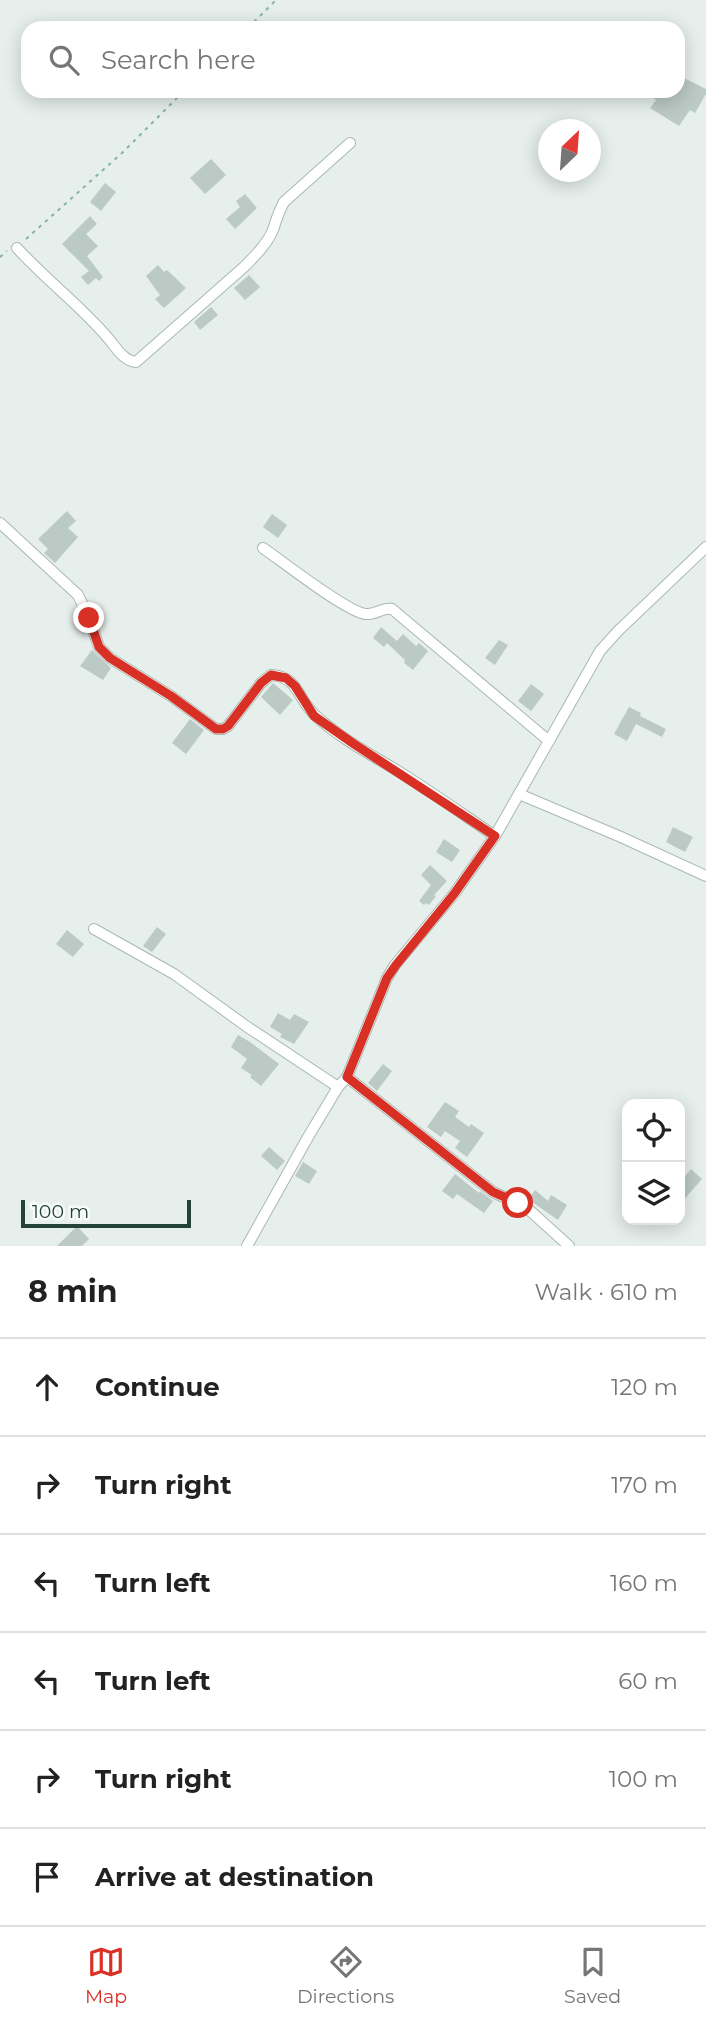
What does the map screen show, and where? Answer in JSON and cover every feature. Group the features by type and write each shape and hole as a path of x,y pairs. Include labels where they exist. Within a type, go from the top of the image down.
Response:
{"street":[{"path":"17,248 90,317 126,359 136,362 244,267 260,250 272,231 284,202 350,143"},
{"path":"0,523 78,595 99,647 110,658 171,696 216,729 228,726 261,683 271,675 279,675 295,686 314,716 495,836"},
{"path":"247,1246 308,1137 347,1077 387,978 454,894 495,836 600,651 706,547"},
{"path":"263,548 358,613 370,615 387,608 392,609 549,741"},
{"path":"519,794 706,876"},
{"path":"94,929 174,974 338,1087"},
{"path":"347,1077 493,1192 527,1208 569,1246"}],"path":[{"path":"255,21 276,0"},
{"path":"0,257 17,248 122,153 177,98"}],"building":[{"path":"685,78 706,89 695,113 690,110 679,126 650,108 656,100 653,98 685,98"},
{"path":"211,159 226,175 205,194 190,178"},
{"path":"105,183 116,192 101,211 90,202"},
{"path":"245,194 257,208 235,229 226,219 240,207 236,201"},
{"path":"90,216 97,224 86,234 98,246 87,256 103,277 99,281 96,278 88,285 81,277 89,271 62,244"},
{"path":"158,265 186,288 164,308 155,299 160,295 146,276"},
{"path":"249,275 260,287 245,300 234,288"},
{"path":"211,307 218,315 200,330 194,322"},
{"path":"67,511 76,521 68,528 78,537 55,563 44,553 48,549 38,539"},
{"path":"272,514 287,525 278,538 263,527"},
{"path":"381,627 397,641 403,634 416,646 419,643 428,651 413,670 387,643 384,647 373,638"},
{"path":"499,640 508,645 495,665 485,658"},
{"path":"92,650 111,668 103,680 80,666"},
{"path":"273,683 293,700 280,715 261,697"},
{"path":"531,684 544,694 531,711 518,701"},
{"path":"629,707 641,713 640,716 666,729 662,737 636,724 627,741 614,734"},
{"path":"190,719 204,730 186,754 172,743"},
{"path":"673,827 693,837 685,852 666,842"},
{"path":"444,839 460,850 452,862 436,852"},
{"path":"430,865 447,881 429,905 424,905 419,901 431,885 421,875"},
{"path":"157,927 166,934 152,952 143,946"},
{"path":"67,930 84,944 73,957 56,944"},
{"path":"278,1013 290,1020 294,1014 309,1022 294,1044 280,1037 282,1034 270,1027"},
{"path":"238,1035 279,1064 261,1086 250,1077 252,1075 241,1068 247,1059 231,1047"},
{"path":"383,1064 392,1071 377,1091 368,1083"},
{"path":"445,1102 459,1111 455,1117 484,1133 467,1157 455,1148 460,1141 445,1131 441,1137 427,1127"},
{"path":"269,1147 285,1161 277,1170 261,1156"},
{"path":"303,1162 317,1171 309,1184 295,1176"},
{"path":"691,1169 702,1179 685,1198 685,1176"},
{"path":"455,1174 493,1201 484,1213 457,1194 453,1199 442,1191"},
{"path":"535,1190 548,1201 551,1195 567,1205 558,1220 528,1199"},
{"path":"77,1226 89,1239 82,1246 57,1246"}],"route":[{"path":"89,618 99,647 110,658 171,696 216,729 228,726 261,683 271,675 286,678 295,686 314,716 495,836 454,894 387,978 347,1077 493,1192 518,1203"}]}
